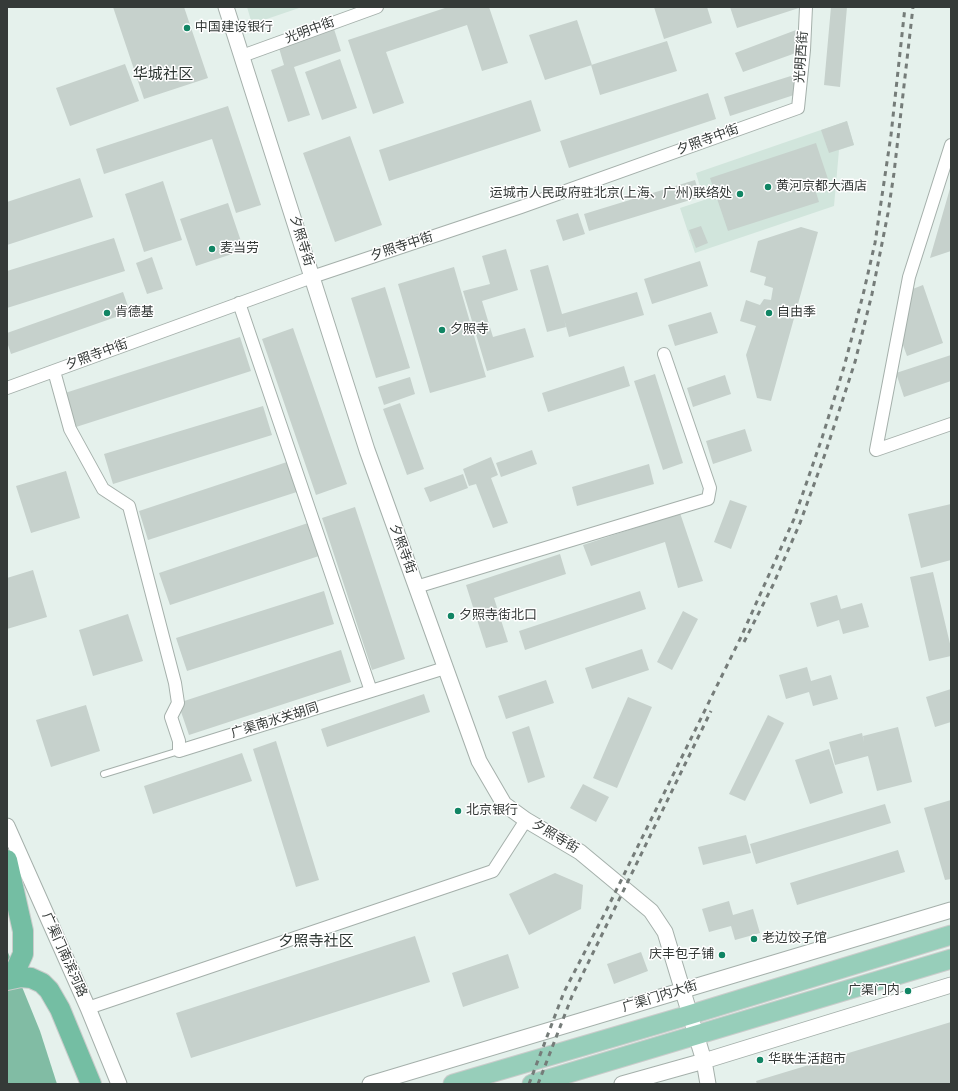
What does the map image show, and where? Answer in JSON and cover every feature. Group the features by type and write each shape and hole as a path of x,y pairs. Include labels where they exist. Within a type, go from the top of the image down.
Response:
{"highway":[{"path":"7,860 23,931 23,954 10,979"},
{"path":"10,979 21,977 31,978 49,990 60,1009 91,1084"}],"main road":[{"name":"广渠门内大街","path":"453,1084 689,1015 951,935"},
{"path":"532,1084 951,959"}],"street":[{"name":"夕照寺街","path":"226,7 366,450 479,761 504,804 526,820 580,852 651,911 665,932 704,1062 708,1084"},
{"name":"光明中街","path":"242,56 377,7"},
{"name":"光明西街","path":"798,108 804,50 806,7"},
{"name":"夕照寺中街","path":"7,388 312,277 521,207 798,108"},
{"path":"951,145 909,277 876,450 951,424"},
{"path":"239,303 372,691"},
{"path":"416,587 708,499 710,488 664,354"},
{"path":"54,371 70,429 103,489 130,506 175,683 178,703 171,717 179,741 180,751"},
{"name":"广渠南水关胡同","path":"180,751 445,668"},
{"path":"88,1008 492,871 526,820"},
{"name":"广渠门南滨河路","path":"7,826 88,1008 119,1084"},
{"name":"广渠门内大街","path":"370,1084 951,910"},
{"path":"622,1084 704,1062 951,985"}],"lane":[{"name":"广渠南水关胡同","path":"104,774 180,751"}],"shaded area":[{"path":"247,7 302,7 252,24"},
{"path":"847,121 854,145 839,150 834,206 695,253 680,208 704,200 696,173"},
{"path":"7,950 40,1031 57,1084 7,1084"}],"building":[{"path":"113,7 184,7 208,78 144,99"},
{"path":"448,7 489,7 508,63 482,71 467,25 386,52 404,103 373,114 348,40"},
{"path":"654,7 707,7 712,23 664,39"},
{"path":"730,7 802,7 737,28"},
{"path":"831,7 847,7 840,87 824,85"},
{"path":"577,20 592,65 545,80 529,35"},
{"path":"334,29 341,51 294,67 310,115 288,122 271,70 284,65 279,48"},
{"path":"796,30 804,50 743,72 735,53"},
{"path":"667,41 677,71 600,95 591,65"},
{"path":"340,59 357,108 322,120 305,72"},
{"path":"125,64 139,101 70,126 56,88"},
{"path":"794,75 800,93 730,116 724,97"},
{"path":"708,93 716,119 569,168 560,141"},
{"path":"531,100 541,131 389,181 379,150"},
{"path":"228,106 261,205 236,213 212,139 104,174 96,149"},
{"path":"847,121 854,145 829,153 821,130"},
{"path":"350,136 382,225 335,242 303,153"},
{"name":"黄河京都大酒店","path":"816,143 830,185 815,189 819,202 728,231 710,178"},
{"path":"80,178 93,217 7,245 7,202"},
{"path":"695,180 700,197 589,231 584,214"},
{"path":"163,181 182,240 144,252 125,194"},
{"path":"951,185 951,251 930,258"},
{"path":"228,203 244,250 196,266 180,219"},
{"path":"578,213 585,234 563,241 556,220"},
{"path":"701,226 708,243 696,248 689,230"},
{"name":"自由季","path":"801,227 818,232 771,401 757,398 746,355 756,326 740,321 746,300 760,305 764,299 771,300 773,288 764,285 766,277 750,272 758,241"},
{"path":"114,238 125,271 7,308 7,271"},
{"path":"506,249 518,290 482,301 493,337 525,328 534,357 487,371 463,291 490,284 482,256"},
{"path":"152,257 163,289 147,294 136,263"},
{"path":"700,261 708,286 652,304 644,279"},
{"path":"548,265 562,314 637,292 644,315 569,337 564,319 566,327 547,332 530,270"},
{"name":"夕照寺","path":"454,267 486,377 430,393 398,284"},
{"path":"923,285 943,343 907,356 900,337 910,290"},
{"path":"385,287 410,368 376,378 351,298"},
{"path":"123,292 130,312 11,354 7,342 7,333"},
{"path":"711,312 718,333 675,346 668,325"},
{"path":"293,328 347,484 316,495 262,339"},
{"path":"240,337 251,371 76,427 65,393"},
{"path":"951,355 951,381 904,397 896,373"},
{"path":"624,366 630,386 548,412 542,393"},
{"path":"655,374 683,463 663,470 634,381"},
{"path":"725,375 731,394 693,407 687,388"},
{"path":"410,377 415,394 384,405 378,387"},
{"path":"400,403 424,469 407,475 383,409"},
{"path":"263,406 272,435 113,484 104,454"},
{"path":"745,429 752,451 713,464 706,441"},
{"path":"532,450 537,464 501,477 496,463"},
{"path":"491,457 498,475 491,478 508,523 493,528 476,484 469,486 463,469"},
{"path":"293,460 303,490 148,540 139,511"},
{"path":"649,464 654,484 577,506 572,487"},
{"path":"66,471 80,518 31,533 16,486"},
{"path":"463,474 468,488 430,502 424,488"},
{"path":"730,500 747,506 731,549 714,542"},
{"path":"951,504 951,560 921,568 908,514"},
{"path":"355,507 405,659 372,670 322,518"},
{"path":"680,513 703,581 678,588 665,542 591,566 583,545"},
{"path":"314,521 325,554 170,605 159,573"},
{"path":"560,554 566,574 494,598 508,642 486,648 466,585"},
{"path":"33,570 47,617 7,629 7,578"},
{"path":"933,572 951,648 951,656 929,661 910,577"},
{"path":"324,591 334,624 187,671 176,638"},
{"path":"640,591 646,609 525,650 519,631"},
{"path":"837,595 841,609 862,603 869,627 843,634 839,620 817,627 810,603"},
{"path":"683,611 698,619 672,670 657,662"},
{"path":"128,614 143,661 93,676 79,630"},
{"path":"642,649 649,670 592,689 585,668"},
{"path":"341,650 351,682 189,735 178,703"},
{"path":"807,667 811,681 831,675 838,699 813,706 809,692 786,699 779,675"},
{"path":"546,680 554,703 506,719 498,696"},
{"path":"951,689 951,722 935,727 926,697"},
{"path":"424,694 430,712 327,747 321,729"},
{"path":"628,697 652,707 617,788 593,778"},
{"path":"86,705 100,751 51,767 36,720"},
{"path":"768,715 784,723 745,801 729,794"},
{"path":"529,726 545,777 528,783 512,732"},
{"path":"898,727 912,782 877,791 868,756 835,765 829,742 862,733 864,742 863,736"},
{"path":"276,741 319,880 296,887 253,749"},
{"path":"829,749 843,793 810,804 795,760"},
{"path":"242,753 252,781 153,814 144,786"},
{"path":"583,784 609,797 596,822 570,808"},
{"path":"951,800 951,879 945,880 924,808"},
{"path":"885,804 891,823 756,864 750,844"},
{"path":"746,835 751,853 703,865 698,847"},
{"path":"898,850 905,872 797,905 790,883"},
{"path":"555,873 583,885 581,909 529,935 509,894"},
{"path":"729,901 733,915 753,909 760,933 735,940 731,926 709,932 702,909"},
{"path":"415,936 430,982 191,1058 176,1013"},
{"path":"641,952 648,971 614,984 607,964"},
{"path":"508,954 519,988 463,1007 452,973"},
{"path":"951,1022 951,1084 757,1084 756,1081"}],"railway":[{"path":"529,1084 564,992 607,909 741,637 794,519 822,438 844,367 875,243 891,135 905,7"},
{"path":"744,642 773,585 800,523 825,454 855,362 872,294 888,213 913,7"},
{"path":"538,1084 572,996 711,711"}],"place":[{"name":"中国建设银行","path":"187,28"},
{"name":"黄河京都大酒店","path":"768,187"},
{"name":"运城市人民政府驻北京(上海、广州)联络处","path":"740,194"},
{"name":"麦当劳","path":"212,249"},
{"name":"肯德基","path":"107,313"},
{"name":"自由季","path":"769,313"},
{"name":"夕照寺","path":"442,330"},
{"name":"夕照寺街北口","path":"451,616"},
{"name":"北京银行","path":"458,811"},
{"name":"老边饺子馆","path":"754,939"},
{"name":"庆丰包子铺","path":"722,955"},
{"name":"广渠门内","path":"908,991"},
{"name":"华联生活超市","path":"760,1060"}],"district":[{"name":"华城社区","path":"163,75"},
{"name":"夕照寺社区","path":"316,942"}]}
